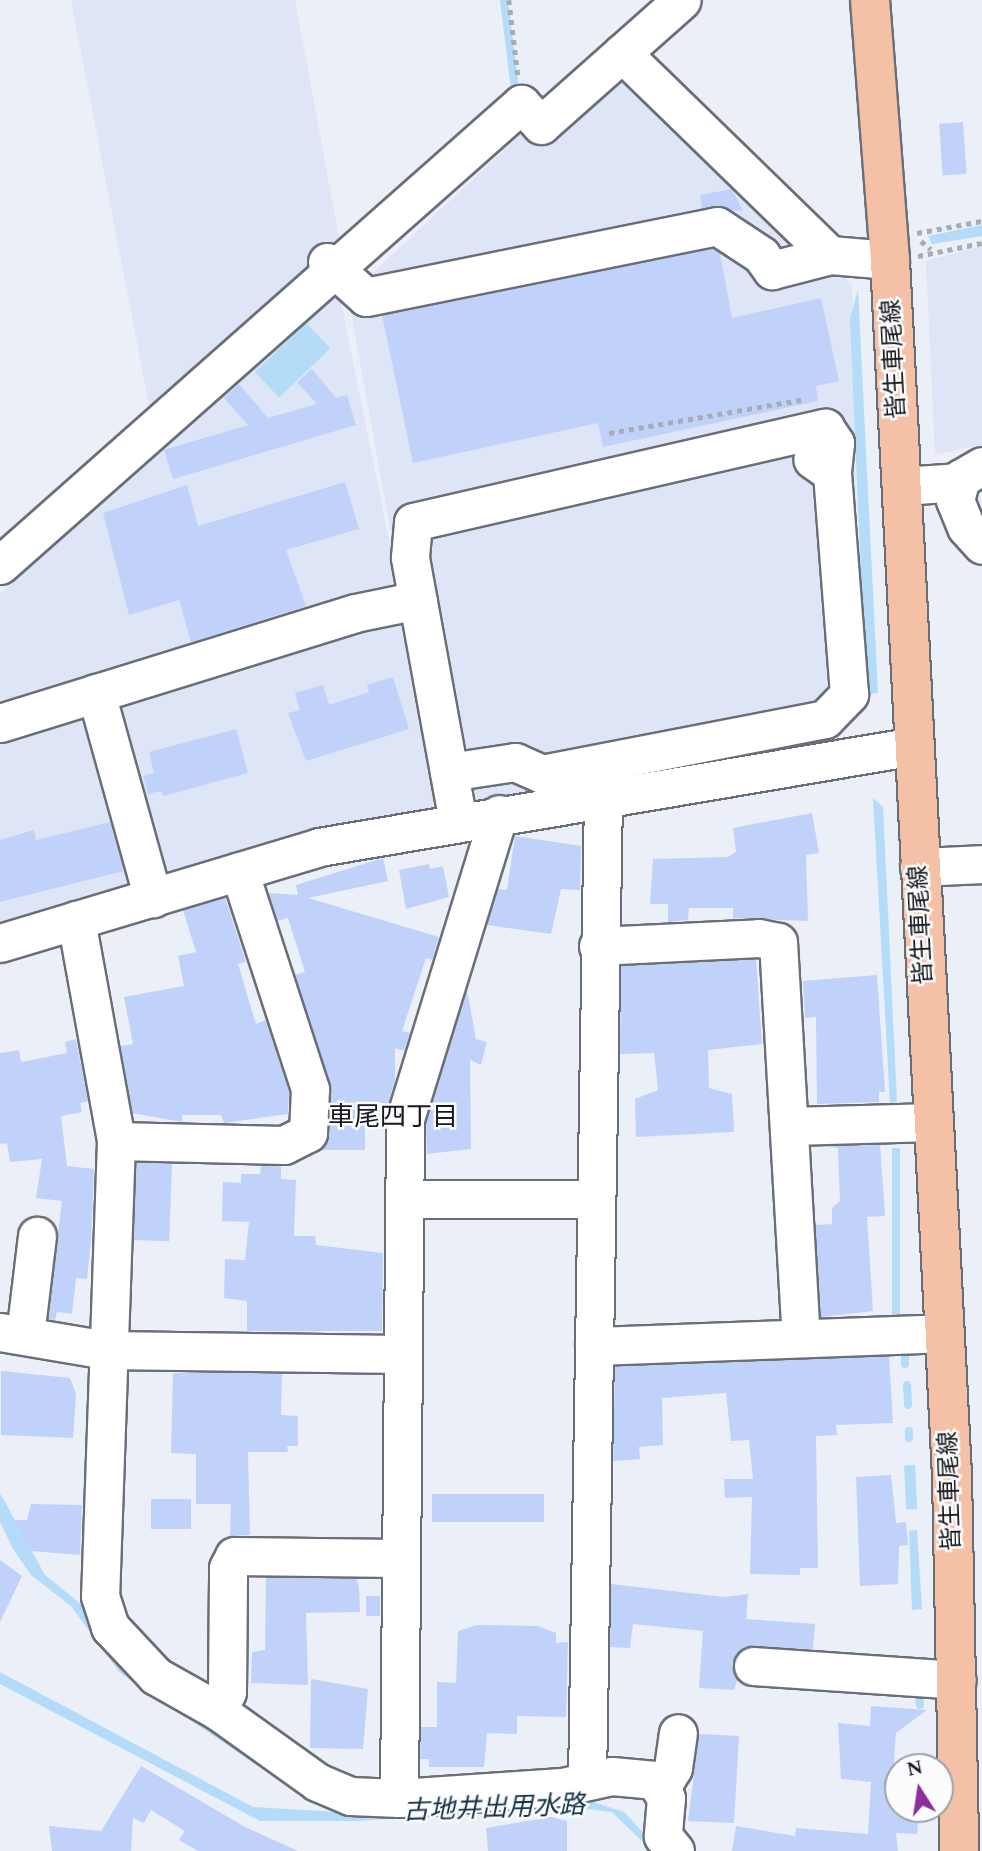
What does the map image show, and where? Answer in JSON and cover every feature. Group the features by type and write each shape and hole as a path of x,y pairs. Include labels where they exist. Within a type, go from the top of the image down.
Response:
{"main road":[{"name":"皆生車尾線","path":"870,0 903,246 902,486 944,1333 957,1680 971,1797 959,1851"}],"street":[{"path":"0,565 338,273 521,104 541,125 682,0"},
{"path":"622,53 830,255"},
{"path":"338,273 366,298 717,226 761,255 772,270 830,255 903,246"},
{"path":"449,772 516,762 542,774 825,719 849,694 832,473 782,438 420,516 407,540 458,822"},
{"path":"902,486 971,474 958,513 982,545"},
{"path":"0,723 355,613 418,600"},
{"path":"96,693 153,898"},
{"path":"0,943 319,846 603,796 914,746"},
{"path":"587,1781 598,946 603,796"},
{"path":"399,1798 398,1558 405,1119 499,814"},
{"path":"919,867 982,864"},
{"path":"116,1141 284,1145 308,1133 310,1089 239,871"},
{"path":"76,920 116,1141 106,1350 104,1613 138,1663 218,1711 317,1782 350,1796 399,1798 587,1781 612,1776 655,1780 662,1786"},
{"path":"598,946 759,939 778,942 791,1126 801,1337"},
{"path":"791,1126 933,1122"},
{"path":"405,1199 594,1199"},
{"path":"37,1236 12,1334 106,1350 400,1354"},
{"path":"594,1346 944,1333"},
{"path":"218,1711 227,1692 228,1567 234,1556 263,1552 398,1558"},
{"path":"753,1666 957,1680"},
{"path":"675,1851 663,1836 662,1786 673,1768 678,1733"}],"path":[{"path":"509,0 521,104"},
{"path":"903,246 982,221"},
{"path":"903,246 982,243"}],"shaded area":[{"path":"71,0 295,0 343,259 153,426"},
{"path":"628,70 852,285 860,694 831,738 299,833 0,927 0,730 401,588 348,296 529,127"},
{"path":"982,246 982,445 935,454 926,261"},
{"path":"339,293 399,590 0,714 0,594"}],"water":[{"path":"982,225 982,236 932,244 928,236"},
{"path":"858,290 878,693 866,695 850,318"},
{"path":"306,323 330,348 279,397 255,372"},
{"path":"873,798 883,807 897,1102 890,1103"},
{"path":"892,1148 900,1148 900,1317 892,1317"},
{"path":"915,1465 917,1509 906,1510 904,1466"},
{"name":"古地井出用水路","path":"0,1493 45,1575 308,1788 575,1796 624,1812 654,1844 649,1848 612,1812 564,1806 358,1821 260,1821 0,1684 0,1672 253,1807 338,1812 298,1793 119,1672 71,1606 31,1575 13,1549 0,1522"},
{"path":"917,1530 922,1609 912,1610 909,1531"}],"building":[{"path":"963,122 967,174 943,176 939,124"},
{"path":"732,189 743,211 702,208 700,195"},
{"path":"713,248 720,253 732,318 821,298 839,381 816,386 818,401 603,447 598,423 413,463 382,315"},
{"path":"312,369 336,398 347,395 356,425 173,479 164,450 248,425 224,398 239,384 268,418 317,404 297,382"},
{"path":"345,482 359,529 286,550 306,606 191,642 179,600 129,615 103,513 187,485 198,526"},
{"path":"393,677 409,729 306,761 288,713 300,710 295,693 323,685 329,705 369,692 367,685"},
{"path":"236,729 248,773 163,796 161,791 148,794 143,776 154,773 149,752"},
{"path":"812,813 819,853 806,855 808,921 733,918 733,908 689,908 688,920 668,922 668,904 650,904 653,859 728,857 736,852 733,828"},
{"path":"110,822 124,871 0,902 0,840 34,830 36,840"},
{"path":"515,836 581,846 580,890 561,889 551,934 487,925 498,889 507,890"},
{"path":"383,858 388,881 308,898 439,937 432,960 426,958 402,1031 410,1033 404,1051 395,1048 395,1080 385,1114 365,1116 365,1150 322,1150 329,1134 330,1083 295,975 305,972 288,918 277,921 268,893 298,895 296,885"},
{"path":"429,864 430,869 443,866 449,897 406,909 399,870"},
{"path":"225,897 246,962 238,964 256,1024 266,1020 289,1092 288,1114 224,1123 221,1115 182,1115 182,1122 132,1113 120,1046 133,1044 124,997 184,986 178,956 196,952 183,910"},
{"path":"756,959 762,1044 708,1050 709,1088 732,1094 734,1132 636,1137 635,1099 658,1090 654,1053 620,1054 621,966"},
{"path":"877,975 885,1092 879,1092 879,1102 817,1104 816,1017 805,1018 803,981"},
{"path":"467,990 476,1039 487,1042 481,1065 470,1060 471,1149 427,1154 426,1122"},
{"path":"76,1039 88,1101 80,1103 82,1112 61,1116 67,1166 94,1169 91,1241 87,1279 76,1278 72,1314 57,1312 55,1320 48,1319 62,1201 36,1198 42,1159 10,1162 7,1143 0,1144 0,1053 19,1050 21,1062 67,1053 65,1042"},
{"path":"880,1145 885,1216 867,1217 873,1311 821,1317 815,1225 832,1224 832,1208 840,1201 838,1148 818,1146"},
{"path":"136,1162 172,1163 169,1241 133,1240"},
{"path":"261,1165 281,1166 281,1179 296,1180 294,1236 315,1236 316,1245 383,1253 382,1331 247,1331 247,1301 224,1298 225,1259 245,1260 249,1222 222,1221 223,1182 241,1183 241,1174 260,1174"},
{"path":"889,1356 893,1423 836,1425 837,1435 816,1436 818,1568 800,1568 800,1575 750,1574 752,1497 725,1498 724,1479 753,1479 749,1440 731,1441 726,1393 662,1398 663,1445 639,1447 640,1459 613,1461 615,1366"},
{"path":"1,1371 70,1378 76,1394 73,1438 1,1435"},
{"path":"173,1373 282,1373 281,1415 298,1416 298,1446 287,1446 288,1452 248,1452 250,1535 230,1536 231,1504 196,1504 196,1454 171,1453"},
{"path":"891,1475 896,1523 906,1522 908,1545 899,1546 898,1584 860,1586 856,1477"},
{"path":"432,1494 544,1494 544,1522 432,1522"},
{"path":"151,1499 191,1499 191,1529 151,1529"},
{"path":"31,1504 82,1505 80,1555 31,1551 14,1520 27,1520"},
{"path":"0,1560 22,1576 0,1622"},
{"path":"266,1577 356,1578 360,1612 306,1613 308,1685 251,1683 252,1652 265,1650"},
{"path":"611,1584 724,1597 748,1594 746,1619 815,1624 813,1649 744,1647 732,1664 738,1679 734,1690 699,1688 703,1631 633,1624 630,1648 610,1647"},
{"path":"366,1596 380,1596 380,1616 366,1616"},
{"path":"477,1625 538,1626 556,1633 556,1643 568,1642 566,1717 517,1716 517,1734 487,1733 484,1767 429,1767 429,1759 420,1759 421,1727 437,1727 437,1682 456,1683 458,1631"},
{"path":"311,1679 368,1689 363,1749 310,1748"},
{"path":"871,1706 927,1710 896,1733 895,1753 884,1753 884,1823 918,1823 917,1834 896,1833 898,1851 732,1851 736,1826 795,1836 796,1828 868,1834 871,1782 841,1779 838,1723 870,1726"},
{"path":"699,1734 739,1736 734,1823 688,1821"},
{"path":"141,1766 245,1827 298,1851 198,1851 179,1840 185,1831 151,1810 144,1823 133,1818 131,1851 52,1851 49,1826 101,1831"},
{"path":"551,1817 567,1821 567,1851 488,1851 486,1828"}],"waterway":[{"path":"504,0 516,97"},
{"path":"905,1357 905,1364"},
{"path":"907,1385 908,1405"},
{"path":"909,1431 909,1438"},
{"path":"919,1698 920,1705"}],"district":[{"name":"車尾四丁目","path":"393,1118"}]}
